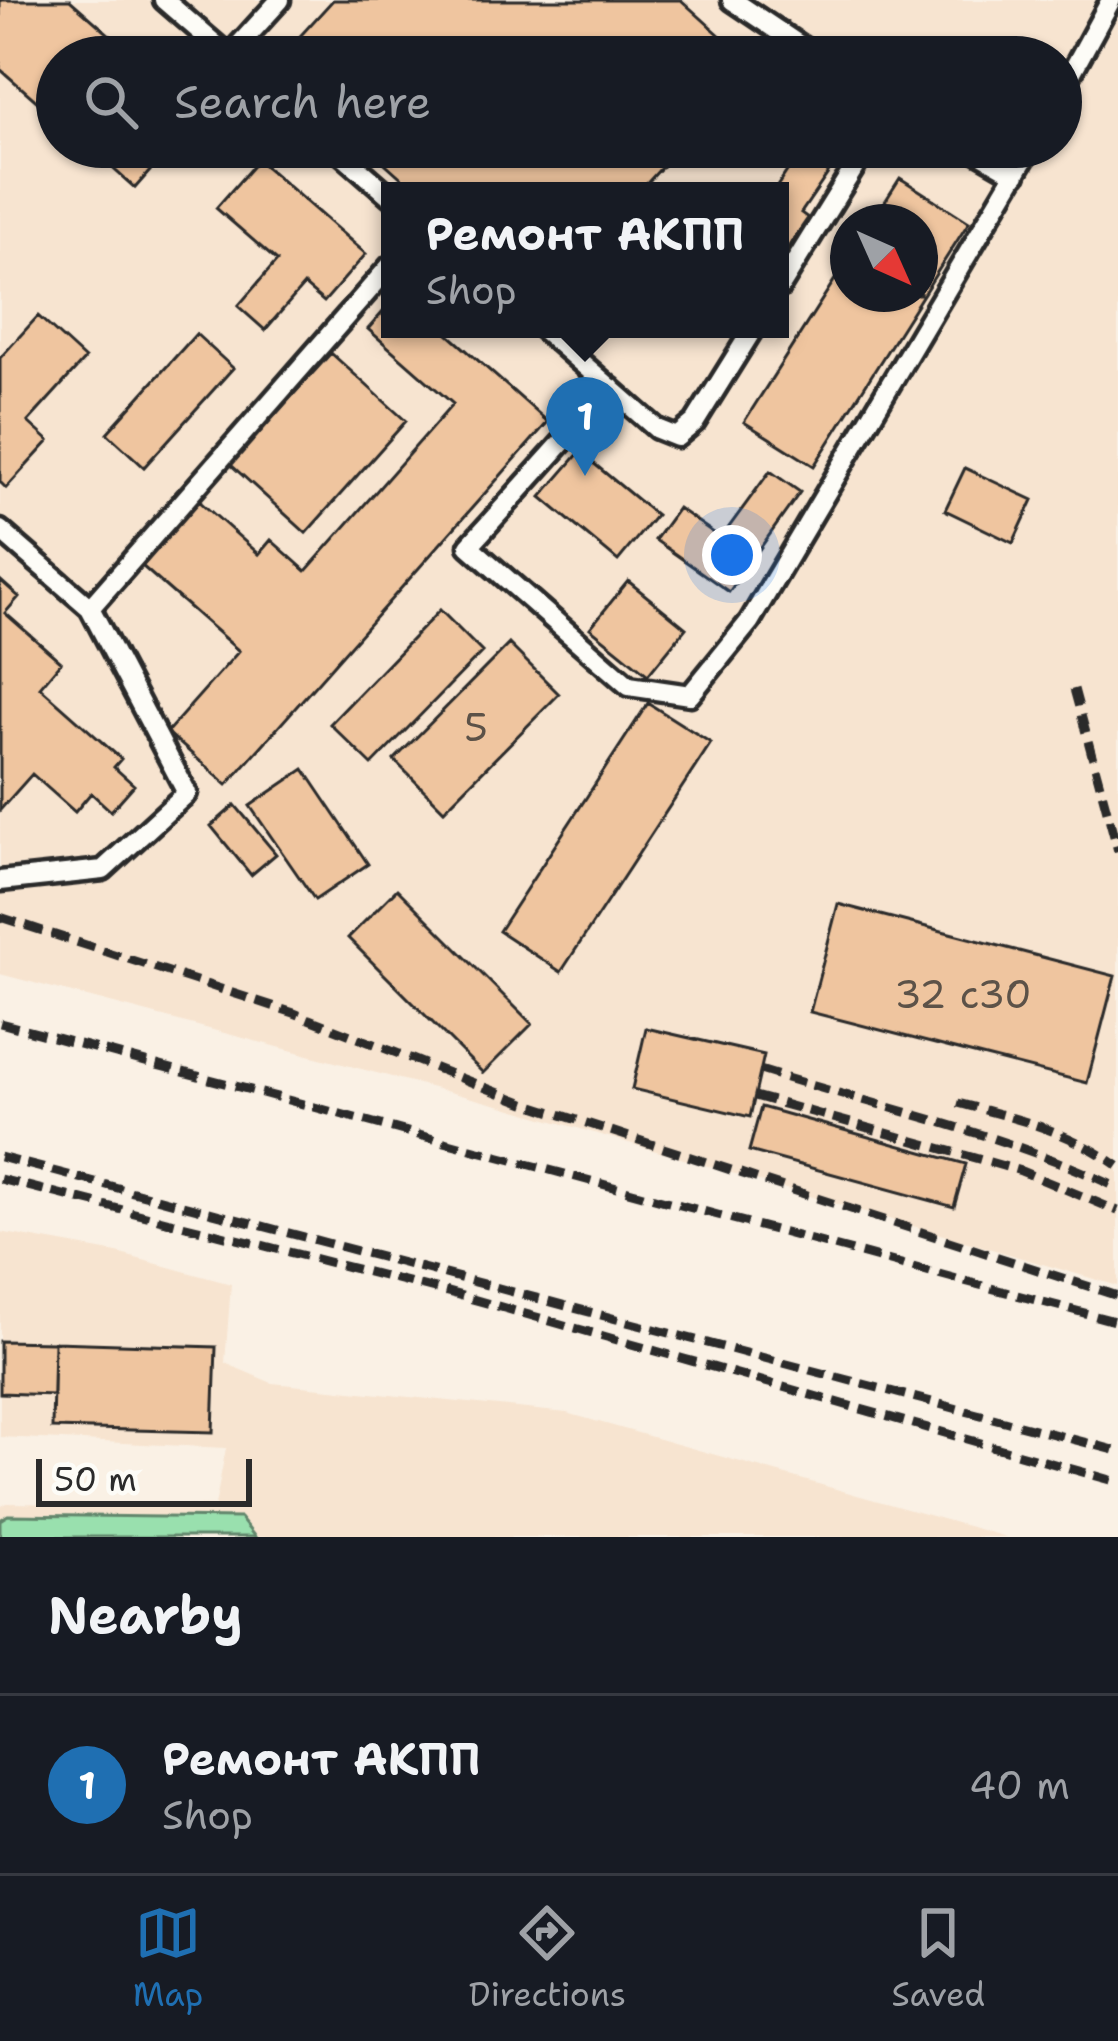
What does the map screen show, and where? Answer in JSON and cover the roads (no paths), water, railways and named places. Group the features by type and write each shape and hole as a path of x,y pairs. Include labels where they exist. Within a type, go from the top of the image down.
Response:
{"lane":[{"path":"164,0 206,36"},
{"path":"247,36 280,0"},
{"path":"733,0 787,36"},
{"path":"1082,53 1111,0"},
{"path":"358,168 381,188"},
{"path":"789,272 854,168"},
{"path":"1006,168 1016,174"},
{"path":"611,388 469,546 629,686 690,695 750,621 1019,168"},
{"path":"90,608 381,276"},
{"path":"553,338 657,428 677,437 695,422 748,338"},
{"path":"0,530 90,608 187,793 103,870 0,881"}],"railway":[{"path":"1074,689 1118,851"},
{"path":"0,917 294,1013 525,1103 1118,1296"},
{"path":"0,1023 1118,1322"},
{"path":"760,1070 988,1137 1118,1188"},
{"path":"755,1096 1021,1171 1118,1211"},
{"path":"958,1103 1061,1135 1118,1166"},
{"path":"0,1157 1118,1451"},
{"path":"0,1179 455,1294 1118,1482"}],"place":[{"name":"Ремонт АКПП","path":"585,476"}]}
